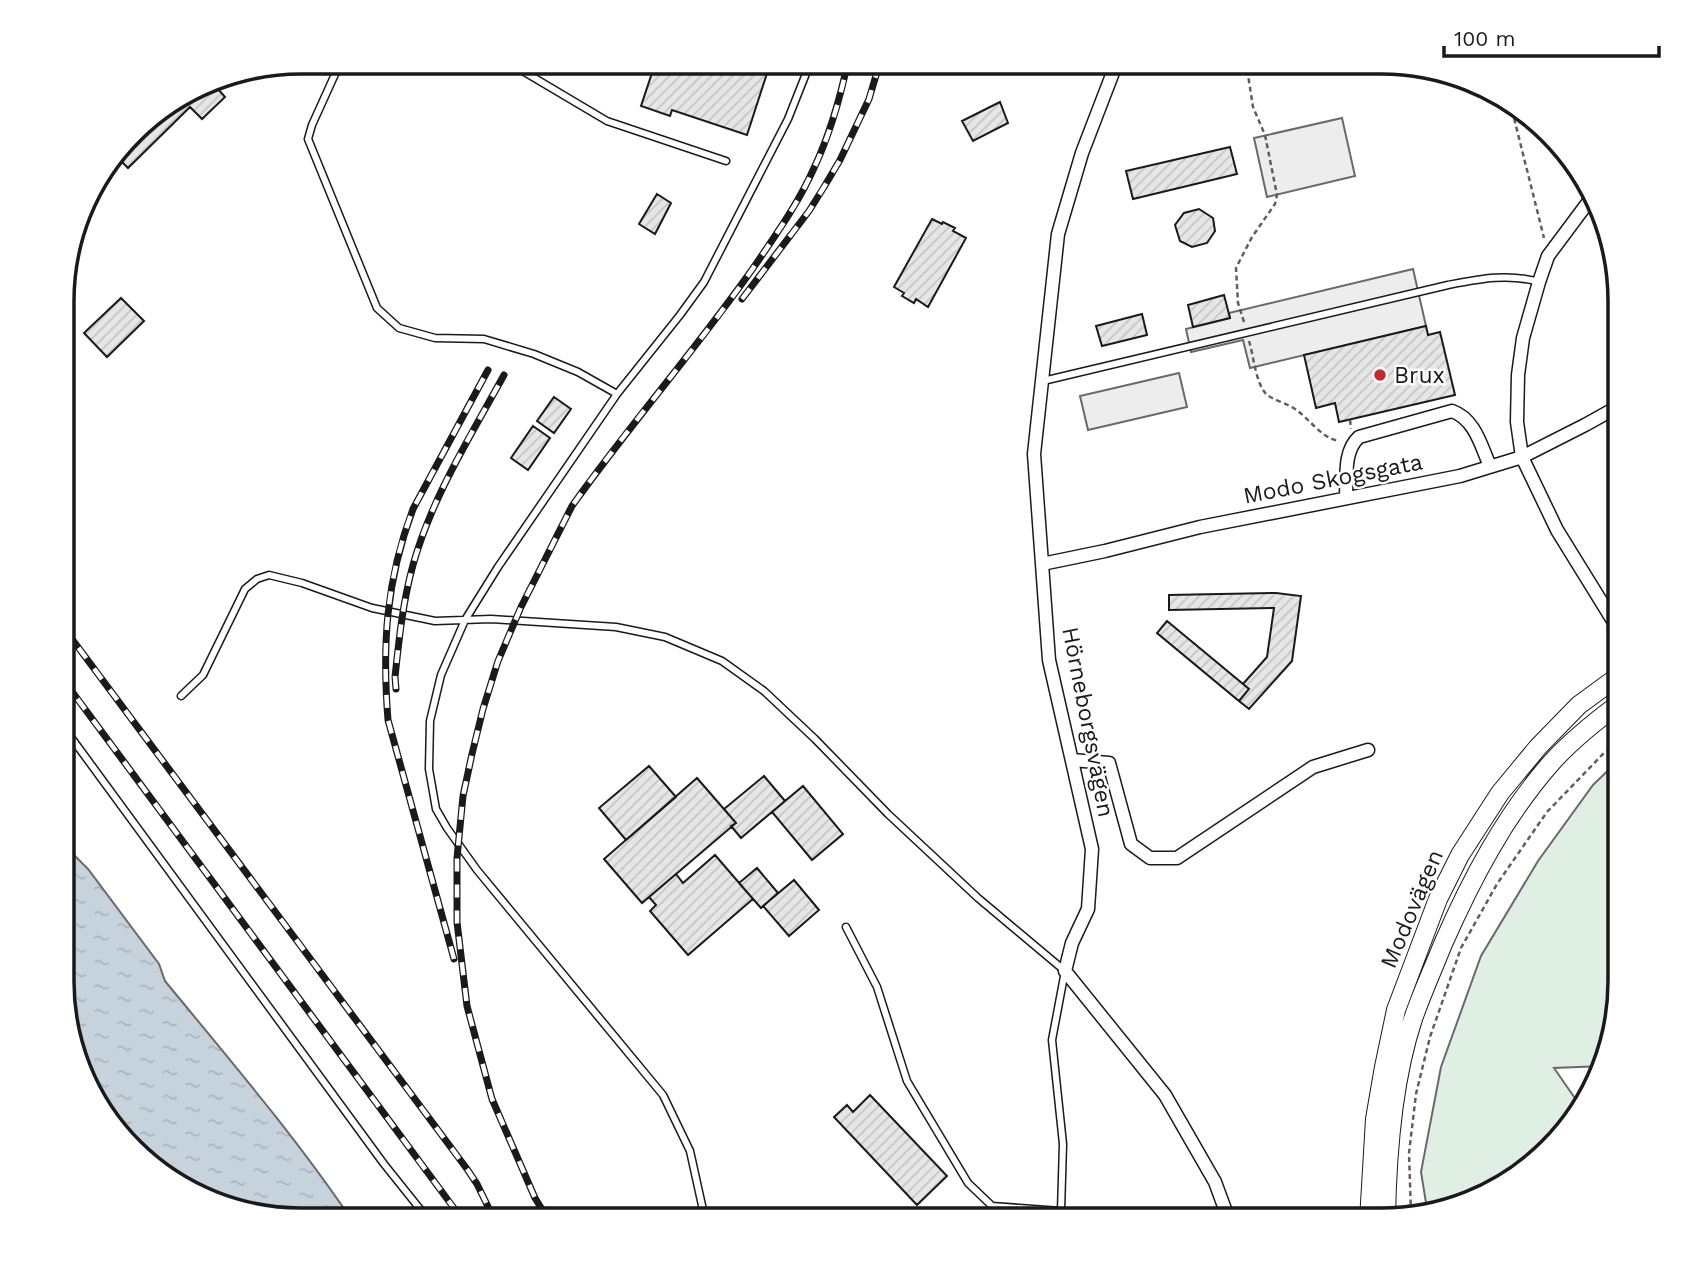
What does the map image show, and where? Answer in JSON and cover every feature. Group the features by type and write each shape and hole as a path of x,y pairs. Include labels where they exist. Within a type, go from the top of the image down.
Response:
{"main road":[{"name":"Modovägen","path":"1370,1208 1374,1119 1396,1010 1438,899 1460,855 1500,793 1538,747 1579,705 1608,684"},
{"name":"Modovägen","path":"1386,1208 1387,1175 1400,1072 1413,1020 1459,909 1517,806 1553,761 1608,712"}],"street":[{"name":"Hörneborgsvägen","path":"1065,971 1072,943 1088,909 1092,849 1049,660 1034,454 1058,234 1082,153 1112,74"},
{"path":"1586,204 1548,256 1539,282 1523,338 1518,375 1517,422 1522,457 1557,530 1608,613"},
{"path":"1346,498 1349,453 1352,443 1359,437 1452,411 1471,422 1490,466"},
{"name":"Modo Skogsgata","path":"1042,564 1200,527 1460,476 1522,457 1608,412"},
{"path":"1072,760 1110,763 1131,844 1150,858 1177,858 1313,767 1368,750"},
{"path":"1065,971 1165,1095 1215,1182 1225,1208"}],"lane":[{"path":"335,74 308,139 377,308 399,328 435,338 484,339 534,354 578,372 617,394"},
{"path":"528,74 607,121 726,161"},
{"path":"702,1207 690,1151 663,1095 477,870 436,809 429,769 430,721 441,676 466,620 498,568 617,394 704,282 788,119 806,74"},
{"path":"1041,382 1482,278 1502,276 1539,282"},
{"path":"181,696 203,676 245,589 257,579 269,575 302,583 372,608 435,621 515,620 616,627 665,637 722,661 764,691 968,889 1065,971 1052,1040 1063,1144 1060,1208"},
{"path":"74,741 418,1207"},
{"path":"846,927 877,988 907,1081 968,1183 992,1206 1015,1208"}],"path":[{"path":"1249,74 1253,107 1265,135 1276,195 1275,204 1252,237 1236,268 1238,303 1259,380 1267,395 1297,410 1322,434 1334,441 1352,443 1350,420"},
{"path":"1513,116 1548,256"},
{"path":"1411,1206 1409,1153 1416,1094 1430,1037 1461,948 1497,884 1547,812 1608,750"}],"green space":[{"path":"1608,771 1608,996 1604,1025 1591,1067 1554,1068 1575,1098 1552,1130 1520,1161 1468,1190 1426,1203 1421,1172 1441,1067 1481,956 1538,861 1593,785"}],"shaded area":[{"path":"1342,118 1355,176 1267,197 1254,138"},
{"path":"1413,269 1426,326 1250,368 1243,340 1191,352 1186,329 1230,318 1229,313"},
{"path":"1179,373 1187,407 1088,430 1080,396"}],"water":[{"path":"74,855 88,869 159,964 165,981 343,1207 285,1207 227,1195 174,1169 151,1151 120,1119 97,1081 78,1025 74,996"}],"building":[{"path":"652,74 767,74 747,135 672,110 670,116 641,106"},
{"path":"218,89 225,97 202,119 190,107 128,168 121,161 140,140 174,112"},
{"path":"1000,102 1008,123 973,141 962,121"},
{"path":"1230,147 1237,174 1133,199 1126,171"},
{"path":"657,194 671,203 655,234 639,224"},
{"path":"1199,209 1213,218 1215,231 1207,243 1192,247 1180,241 1175,225 1184,213"},
{"path":"932,219 955,228 953,231 966,238 928,307 916,299 914,303 902,296 904,293 894,287"},
{"path":"1224,295 1230,318 1193,327 1188,305"},
{"path":"121,298 144,321 107,357 84,333"},
{"path":"1142,314 1147,335 1102,346 1096,326"},
{"name":"Brux","path":"1426,326 1428,335 1440,332 1455,395 1339,422 1335,403 1316,408 1304,355"},
{"path":"554,397 571,409 554,433 537,421"},
{"path":"533,426 550,438 528,470 511,458"},
{"path":"1276,593 1301,596 1292,661 1249,709 1239,701 1249,689 1243,684 1267,657 1274,608 1169,610 1169,595"},
{"path":"1167,621 1249,689 1239,701 1157,633"},
{"path":"649,766 676,797 626,840 599,808"},
{"path":"764,776 785,801 741,838 731,826 736,823 724,809"},
{"path":"697,778 736,823 642,903 604,859"},
{"path":"803,786 843,834 812,860 772,812"},
{"path":"715,855 753,899 688,955 650,911 656,905 649,897 676,874 683,883"},
{"path":"757,868 778,893 761,908 739,883"},
{"path":"794,880 819,910 789,936 763,906"},
{"path":"870,1095 947,1176 917,1205 834,1117 847,1105 853,1112"}],"railway":[{"path":"541,1207 492,1099 467,1006 457,922 457,858 463,796 483,709 498,661 521,607 572,506 734,295 780,229 802,193 820,155 845,74"},
{"path":"742,299 809,211 840,160 869,99 876,74"},
{"path":"454,959 388,720 386,639 397,562 413,509 488,370"},
{"path":"396,689 395,677 404,606 421,540 453,468 504,375"},
{"path":"74,642 467,1169 488,1207"},
{"path":"74,694 453,1207"}],"place":[{"name":"Brux","path":"1380,375"}]}
